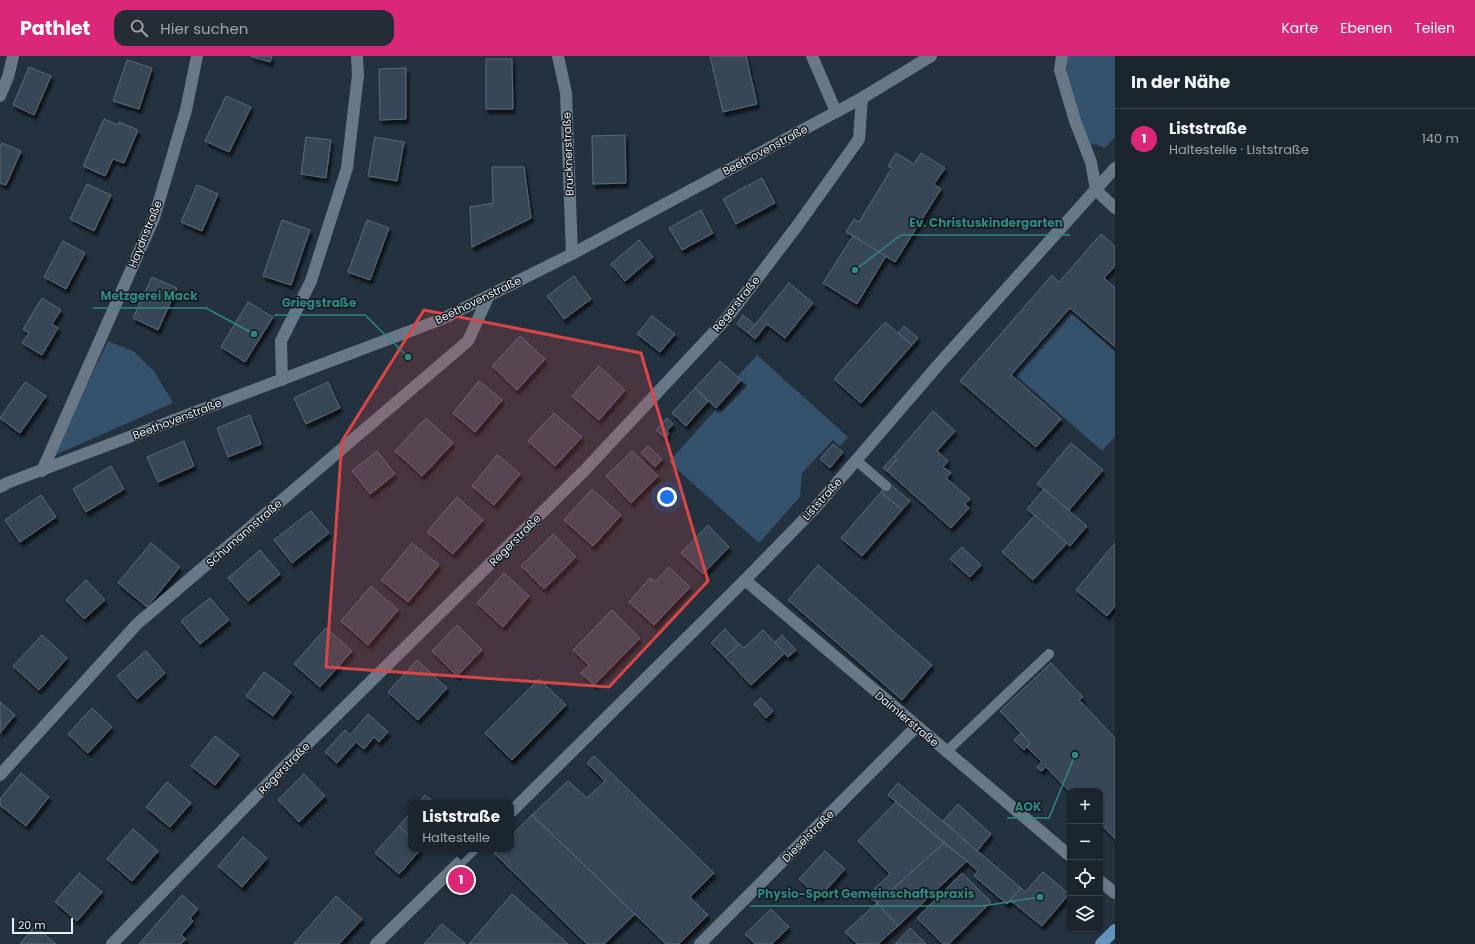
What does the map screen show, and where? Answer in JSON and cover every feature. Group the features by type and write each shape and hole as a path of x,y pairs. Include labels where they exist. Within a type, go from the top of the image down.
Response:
{"main road":[{"path":"1101,944 1115,930"}],"street":[{"path":"0,96 8,77 14,56"},
{"name":"Haydnstraße","path":"42,471 154,218 186,110 197,56"},
{"path":"282,380 281,341 311,281 347,168 358,75 357,56"},
{"name":"Brucknerstraße","path":"558,56 566,93 572,254"},
{"path":"812,56 836,112"},
{"name":"Beethovenstraße","path":"0,487 7,483 442,319 572,254 862,98 931,56"},
{"path":"1062,56 1060,70 1075,121 1091,162 1096,190 1115,208"},
{"name":"Regerstraße","path":"112,944 274,777 585,470 727,318 797,226 859,139 862,98"},
{"name":"Liststraße","path":"514,809 745,580 816,507 939,364 1115,168"},
{"name":"Schumannstraße","path":"0,775 138,624 468,342 488,297"},
{"name":"Daimlerstraße","path":"745,580 916,727 1067,853"},
{"name":"Dieselstraße","path":"700,944 916,727"},
{"path":"376,944 470,852"},
{"path":"1103,884 1115,894"}],"lane":[{"path":"857,461 886,486"},
{"path":"946,752 1049,654"}],"highlighted area":[{"path":"424,310 641,353 708,581 609,687 326,667 342,441"}],"shaded area":[{"path":"1068,56 1115,56 1115,137 1105,148 1096,144 1091,145 1077,112 1068,79"},
{"path":"1070,312 1115,351 1115,437 1102,451 1015,374"},
{"path":"108,341 133,351 154,371 173,403 53,456"},
{"path":"757,355 848,437 840,446 833,440 802,473 800,497 759,543 669,462 717,408 722,412 747,386 737,377"}],"building":[{"path":"250,56 272,56 270,62"},
{"path":"710,56 746,56 757,104 723,112"},
{"path":"486,59 512,59 513,109 486,109"},
{"path":"127,60 152,68 139,109 113,101"},
{"path":"29,67 51,76 34,115 13,105"},
{"path":"406,68 406,119 380,120 379,69"},
{"path":"226,96 251,107 229,152 205,141"},
{"path":"104,119 118,125 119,122 138,130 124,163 113,159 105,176 83,166"},
{"path":"625,135 626,183 593,184 592,136"},
{"path":"306,137 331,140 326,178 301,174"},
{"path":"375,137 404,142 397,181 368,176"},
{"path":"2,143 21,151 6,185 0,183 0,146"},
{"path":"896,153 914,164 921,153 945,168 934,184 941,189 895,262 846,232 854,219 859,222 892,168 888,166"},
{"path":"492,167 524,167 531,218 472,247 470,207 493,203"},
{"path":"762,178 775,203 736,224 723,199"},
{"path":"87,184 111,195 94,231 70,219"},
{"path":"197,185 218,194 202,231 181,222"},
{"path":"701,210 713,233 682,250 669,228"},
{"path":"282,220 310,230 291,285 263,276"},
{"path":"367,220 389,228 370,280 348,272"},
{"path":"1101,234 1115,246 1115,266 1104,278 1115,288 1115,347 1070,308 1011,375 1061,419 1036,447 960,381 1052,275 1059,282"},
{"path":"853,236 886,256 857,304 823,283"},
{"path":"639,240 653,257 625,281 611,264"},
{"path":"63,241 85,253 66,289 44,277"},
{"path":"574,276 591,299 564,319 547,296"},
{"path":"152,277 177,288 158,330 133,318"},
{"path":"789,283 813,303 785,338 767,324 755,339 748,333"},
{"path":"42,298 61,310 52,324 58,328 42,355 22,343 29,333 23,329"},
{"path":"248,302 273,317 245,362 221,347"},
{"path":"743,315 755,325 748,333 737,324"},
{"path":"652,316 675,334 660,352 637,334"},
{"path":"885,322 912,345 861,403 834,379"},
{"path":"904,326 918,338 912,345 898,333"},
{"path":"520,336 545,359 517,390 492,366"},
{"path":"720,361 741,380 716,408 695,388"},
{"path":"599,366 625,390 599,420 572,396"},
{"path":"479,381 502,400 475,432 453,413"},
{"path":"25,382 46,396 20,433 0,418"},
{"path":"328,382 340,408 306,424 294,398"},
{"path":"695,388 708,401 686,426 672,413"},
{"path":"933,411 955,431 937,451 948,461 943,467 951,473 946,478 970,499 965,504 969,508 951,528 887,471 897,459 894,456"},
{"path":"554,413 582,437 555,466 528,441"},
{"path":"250,415 261,444 228,457 217,428"},
{"path":"426,418 453,443 422,476 395,451"},
{"path":"667,418 673,424 667,431 669,434 665,438 656,430"},
{"path":"184,441 194,466 158,482 147,457"},
{"path":"1071,443 1103,470 1069,510 1037,484"},
{"path":"833,444 843,452 830,468 820,459"},
{"path":"648,446 662,459 655,467 641,453"},
{"path":"377,451 395,474 370,494 352,471"},
{"path":"632,451 658,476 631,503 606,476"},
{"path":"497,455 520,474 494,505 472,486"},
{"path":"894,456 897,459 887,471 883,468"},
{"path":"111,466 124,489 86,512 73,489"},
{"path":"889,483 910,501 902,510 881,492"},
{"path":"592,489 621,515 593,546 564,520"},
{"path":"1044,489 1087,526 1070,546 1027,509"},
{"path":"881,492 902,510 862,556 841,538"},
{"path":"41,495 56,517 20,542 5,520"},
{"path":"457,497 483,520 453,554 427,532"},
{"path":"311,511 329,533 292,563 274,540"},
{"path":"1035,515 1067,543 1033,580 1002,552"},
{"path":"708,525 729,547 703,574 681,553"},
{"path":"553,534 576,557 544,589 521,566"},
{"path":"151,543 180,567 147,607 118,583"},
{"path":"412,543 439,565 408,602 381,580"},
{"path":"1115,543 1115,606 1107,616 1076,590"},
{"path":"962,547 981,565 970,577 950,559"},
{"path":"260,550 280,574 248,601 228,578"},
{"path":"818,565 932,665 902,700 788,600"},
{"path":"669,567 690,587 654,625 629,602 650,578 655,582"},
{"path":"504,573 529,596 503,627 477,603"},
{"path":"86,580 105,600 84,619 66,600"},
{"path":"371,586 398,610 368,645 341,621"},
{"path":"210,598 229,620 200,644 181,621"},
{"path":"612,610 640,638 594,685 581,673 589,665 573,650"},
{"path":"457,625 482,650 457,676 432,651"},
{"path":"326,628 352,651 320,687 294,664"},
{"path":"725,629 739,644 725,657 711,643"},
{"path":"763,630 785,653 751,685 725,657 739,644 744,648"},
{"path":"42,635 67,658 39,690 13,666"},
{"path":"782,635 796,650 788,657 775,642"},
{"path":"146,651 165,673 137,699 117,676"},
{"path":"417,660 447,688 418,720 388,692"},
{"path":"1051,663 1083,697 1079,700 1115,738 1115,839 1103,826 1103,788 1067,789 1046,767 1041,771 1037,767 1042,762 1027,747 1030,743 1000,711"},
{"path":"264,672 291,692 273,716 246,696"},
{"path":"539,679 566,705 512,760 485,733"},
{"path":"761,698 773,711 766,718 754,704"},
{"path":"0,702 15,715 0,733"},
{"path":"92,708 112,727 88,753 68,734"},
{"path":"368,714 388,732 379,742 374,737 364,749 356,742 337,763 325,752 345,730 350,735"},
{"path":"1021,733 1030,743 1024,750 1014,740"},
{"path":"215,736 239,755 215,785 191,766"},
{"path":"594,756 714,873 690,897 708,915 679,944 666,944 532,815 568,781 587,798 605,781 587,763"},
{"path":"21,773 49,797 26,826 0,805 0,799"},
{"path":"304,774 325,796 299,822 278,800"},
{"path":"167,782 191,803 170,827 146,807"},
{"path":"898,783 1021,888 1007,904 974,876 978,871 888,795"},
{"path":"425,795 431,800 421,800"},
{"path":"896,802 944,843 877,903 867,896 890,874 858,841"},
{"path":"958,804 991,834 977,851 943,821"},
{"path":"532,815 635,914 604,944 587,944 494,853 514,852 514,833"},
{"path":"408,816 408,834 399,826"},
{"path":"399,826 408,834 408,852 418,852 399,874 375,853"},
{"path":"133,829 158,851 132,881 107,859"},
{"path":"243,837 267,858 242,887 218,866"},
{"path":"944,843 967,861 898,926 877,903"},
{"path":"825,851 845,869 819,898 799,879"},
{"path":"1043,872 1067,892 1067,896 1042,926 1010,900 1021,888 1025,892"},
{"path":"79,873 102,892 77,921 55,902"},
{"path":"962,873 991,902 949,944 943,944 917,918"},
{"path":"512,894 568,944 469,944"},
{"path":"182,895 198,909 190,918 193,921 181,935 186,939 181,944 139,944"},
{"path":"336,896 362,919 339,944 294,944"},
{"path":"877,903 898,926 878,944 857,944 845,932"},
{"path":"771,909 789,927 772,944 755,944 745,934"},
{"path":"442,924 466,944 424,944"},
{"path":"35,926 56,944 20,944"},
{"path":"910,928 926,944 895,944"}],"place":[{"name":"Ev. Christuskindergarten","path":"855,270"},
{"name":"Metzgerei Mack","path":"254,334"},
{"name":"Griegstraße","path":"408,357"},
{"name":"AOK","path":"1075,755"},
{"name":"Liststraße","path":"461,880"},
{"name":"Physio-Sport Gemeinschaftspraxis","path":"1040,897"}]}
